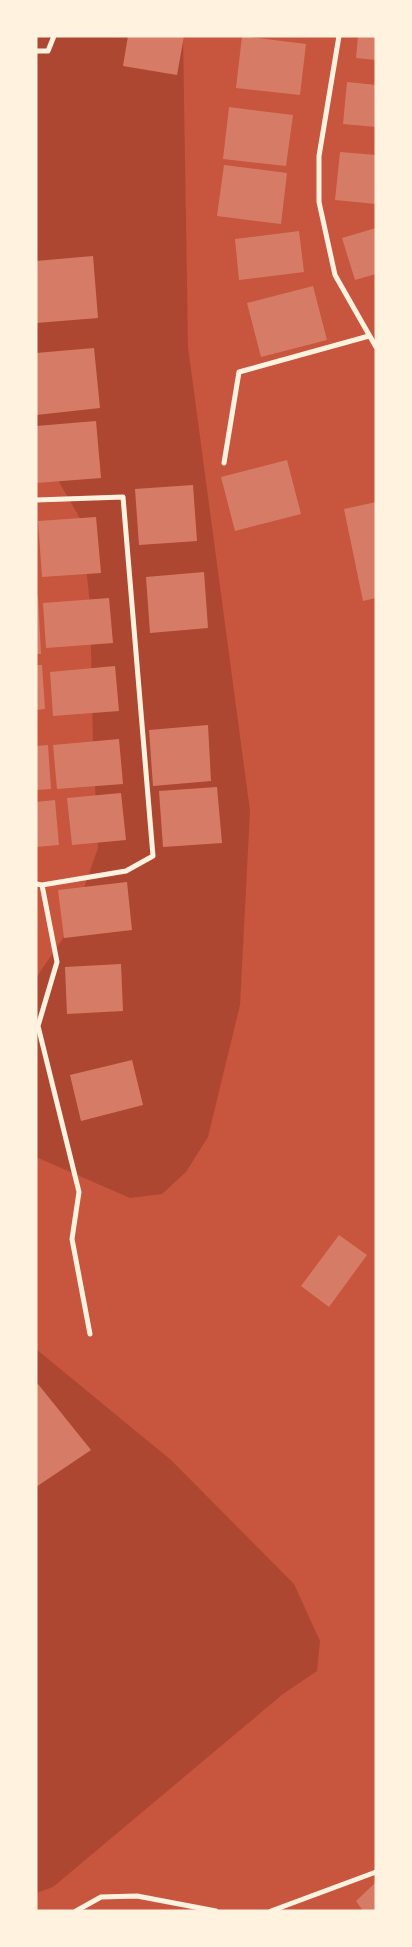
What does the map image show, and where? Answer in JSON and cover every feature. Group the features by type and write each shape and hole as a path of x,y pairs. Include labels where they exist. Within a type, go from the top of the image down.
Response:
{"street":[{"path":"36,51 48,51 54,36"},
{"path":"339,36 319,156 319,202 335,275 376,348"},
{"path":"224,464 239,372 369,336"},
{"path":"36,500 123,497 153,856 126,871 39,885 57,962 38,1026 79,1192 72,1239 90,1334"},
{"path":"271,1911 376,1872"},
{"path":"76,1911 101,1898 137,1896 216,1911"}],"shaded area":[{"path":"36,36 183,36 188,347 250,811 240,1005 208,1137 186,1172 162,1194 130,1198 36,1157 36,978 70,928 98,848 93,743 90,604 81,520 36,442"},
{"path":"36,1349 171,1460 294,1584 320,1641 317,1671 283,1694 53,1887 36,1893"}],"building":[{"path":"128,36 184,36 177,75 123,66"},
{"path":"242,36 306,44 300,95 236,88"},
{"path":"358,36 376,36 376,60 356,58"},
{"path":"347,82 376,85 376,127 343,124"},
{"path":"229,107 293,115 286,166 223,159"},
{"path":"340,152 376,155 376,204 335,200"},
{"path":"224,165 287,173 281,224 217,216"},
{"path":"376,228 376,274 355,280 342,238"},
{"path":"299,231 304,272 239,280 235,239"},
{"path":"93,256 98,318 36,323 36,261"},
{"path":"313,286 327,340 261,357 247,303"},
{"path":"94,348 100,408 36,415 36,353"},
{"path":"96,421 101,478 36,483 36,426"},
{"path":"287,460 301,514 235,531 221,477"},
{"path":"193,485 197,541 139,545 135,489"},
{"path":"376,502 376,598 363,601 344,509"},
{"path":"96,517 101,573 42,577 38,521"},
{"path":"204,572 208,628 150,633 146,577"},
{"path":"36,596 38,596 41,654 36,654"},
{"path":"109,598 113,643 46,648 43,603"},
{"path":"36,665 42,665 45,709 36,710"},
{"path":"115,666 119,711 53,716 50,672"},
{"path":"208,725 211,781 153,786 149,730"},
{"path":"119,739 123,784 57,789 53,745"},
{"path":"48,745 51,789 36,790 36,746"},
{"path":"217,787 222,843 163,847 159,791"},
{"path":"121,793 126,840 72,845 67,798"},
{"path":"55,800 59,845 36,847 36,802"},
{"path":"127,882 132,930 64,938 58,890"},
{"path":"121,964 123,1011 67,1014 65,967"},
{"path":"132,1060 143,1105 81,1121 70,1075"},
{"path":"339,1235 367,1255 329,1307 301,1286"},
{"path":"38,1384 91,1450 36,1487 36,1385"},
{"path":"376,1882 376,1911 363,1911 356,1901"}]}
